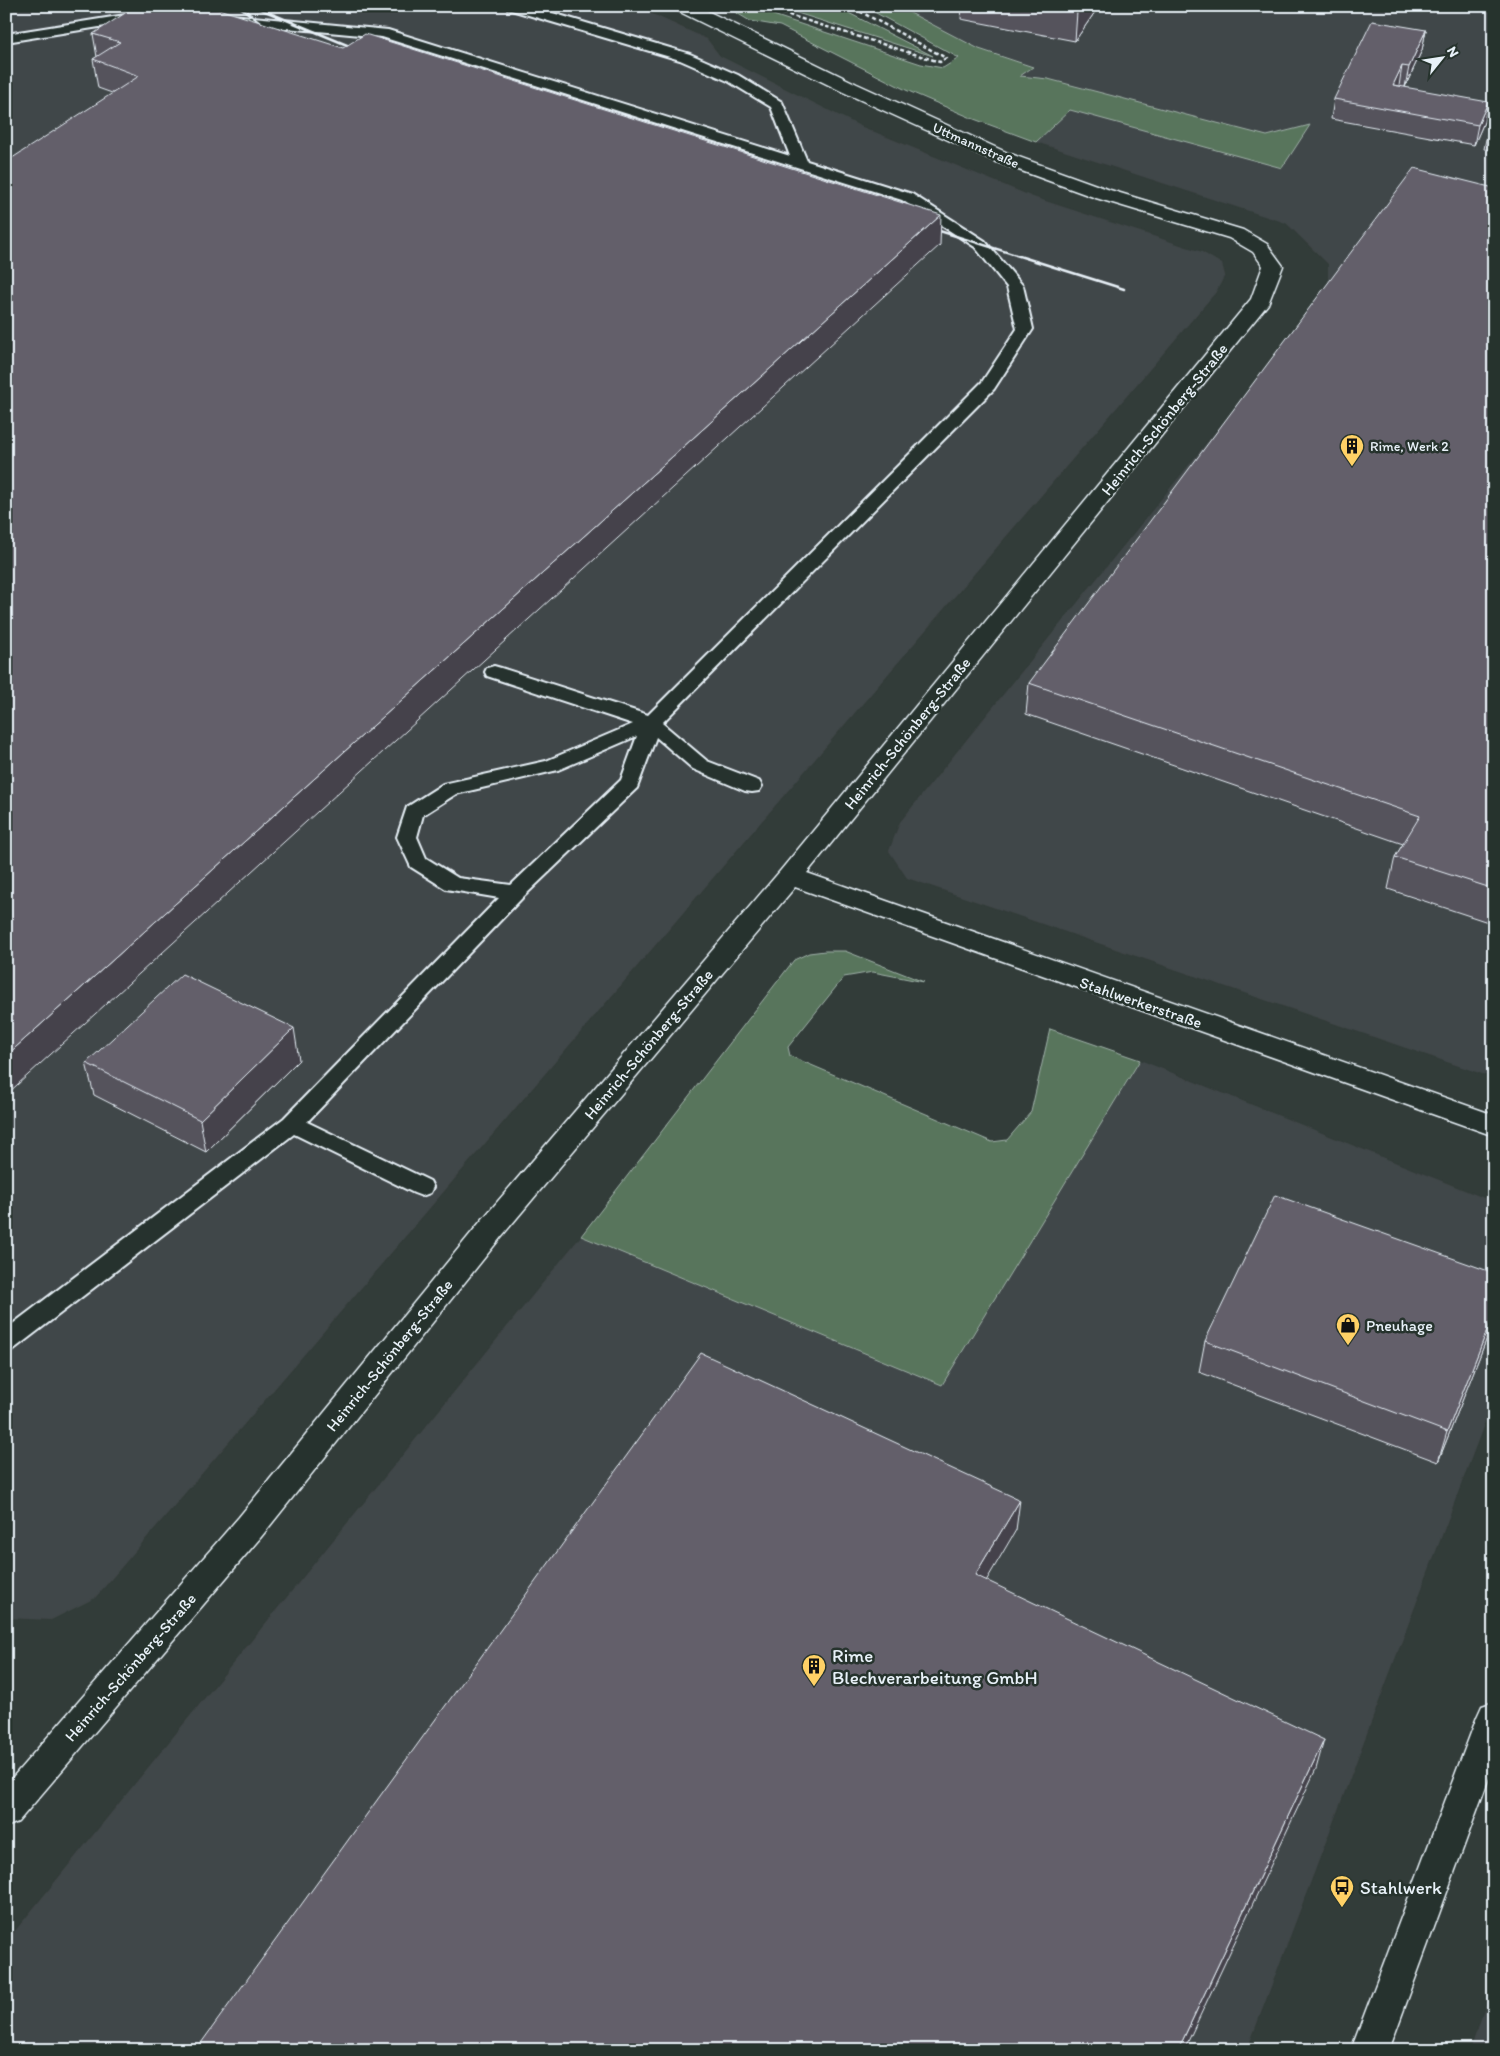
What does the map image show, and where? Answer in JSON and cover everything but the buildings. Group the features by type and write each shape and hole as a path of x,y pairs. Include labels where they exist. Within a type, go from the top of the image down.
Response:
{"street":[{"name":"Uttmannstraße","path":"682,6 850,88 1001,158 1103,194 1236,234 1260,248 1273,266"},
{"name":"Heinrich-Schönberg-Straße","path":"6,1811 250,1527 491,1229 790,876 1261,300 1273,266"},
{"name":"Stahlwerkerstraße","path":"790,876 1494,1126"},
{"path":"1370,2050 1494,1717"}],"lane":[{"path":"513,6 685,57 733,78 777,105 801,164"},
{"path":"6,38 136,16 162,16"},
{"path":"215,17 384,33 906,198 980,244 1015,286 1025,329 988,385 651,723 551,766 450,789 414,812 407,837 418,862 453,884 515,893"},
{"path":"494,672 651,723 700,765 752,786"},
{"path":"6,1342 292,1124 515,893 630,783 651,723"},
{"path":"292,1124 422,1187"}],"path":[{"path":"770,9 940,62 946,58 850,6"}],"shaded area":[{"path":"6,6 635,6 707,39 720,56 860,126 1033,197 1202,252 1222,264 1225,275 1216,292 95,1598 51,1620 6,1618"},
{"path":"897,6 1494,6 1494,1078 907,878 889,851 900,822 1328,293 1328,264 1286,223 1036,142 1070,109 1282,167 1309,126 1267,136 1048,79 1019,76 1033,67 979,49"},
{"path":"1140,1060 1494,1202 1494,1398 1247,2050 6,2050 6,1942 581,1236 942,1385"},
{"path":"1494,1982 1494,2050 1470,2050"}],"green space":[{"path":"725,6 746,6 921,64 943,68 959,58 863,6 897,6 979,49 1033,67 1020,76 1048,79 1267,136 1310,125 1282,168 1070,110 1036,142 974,119 906,90 780,26 750,21"},
{"path":"775,6 835,6 933,56"},
{"path":"845,951 924,982 873,972 844,977 788,1047 790,1056 992,1142 1007,1140 1031,1112 1050,1029 1140,1060 942,1385 581,1236 794,960 809,953"}],"railway":[{"path":"239,6 273,32"},
{"path":"253,6 359,50"},
{"path":"927,227 1124,289"}],"place":[{"name":"Rime, Werk 2","path":"1352,467"},
{"name":"Pneuhage","path":"1348,1346"},
{"name":"Rime Blechverarbeitung GmbH","path":"814,1687"},
{"name":"Stahlwerk","path":"1342,1908"}]}
